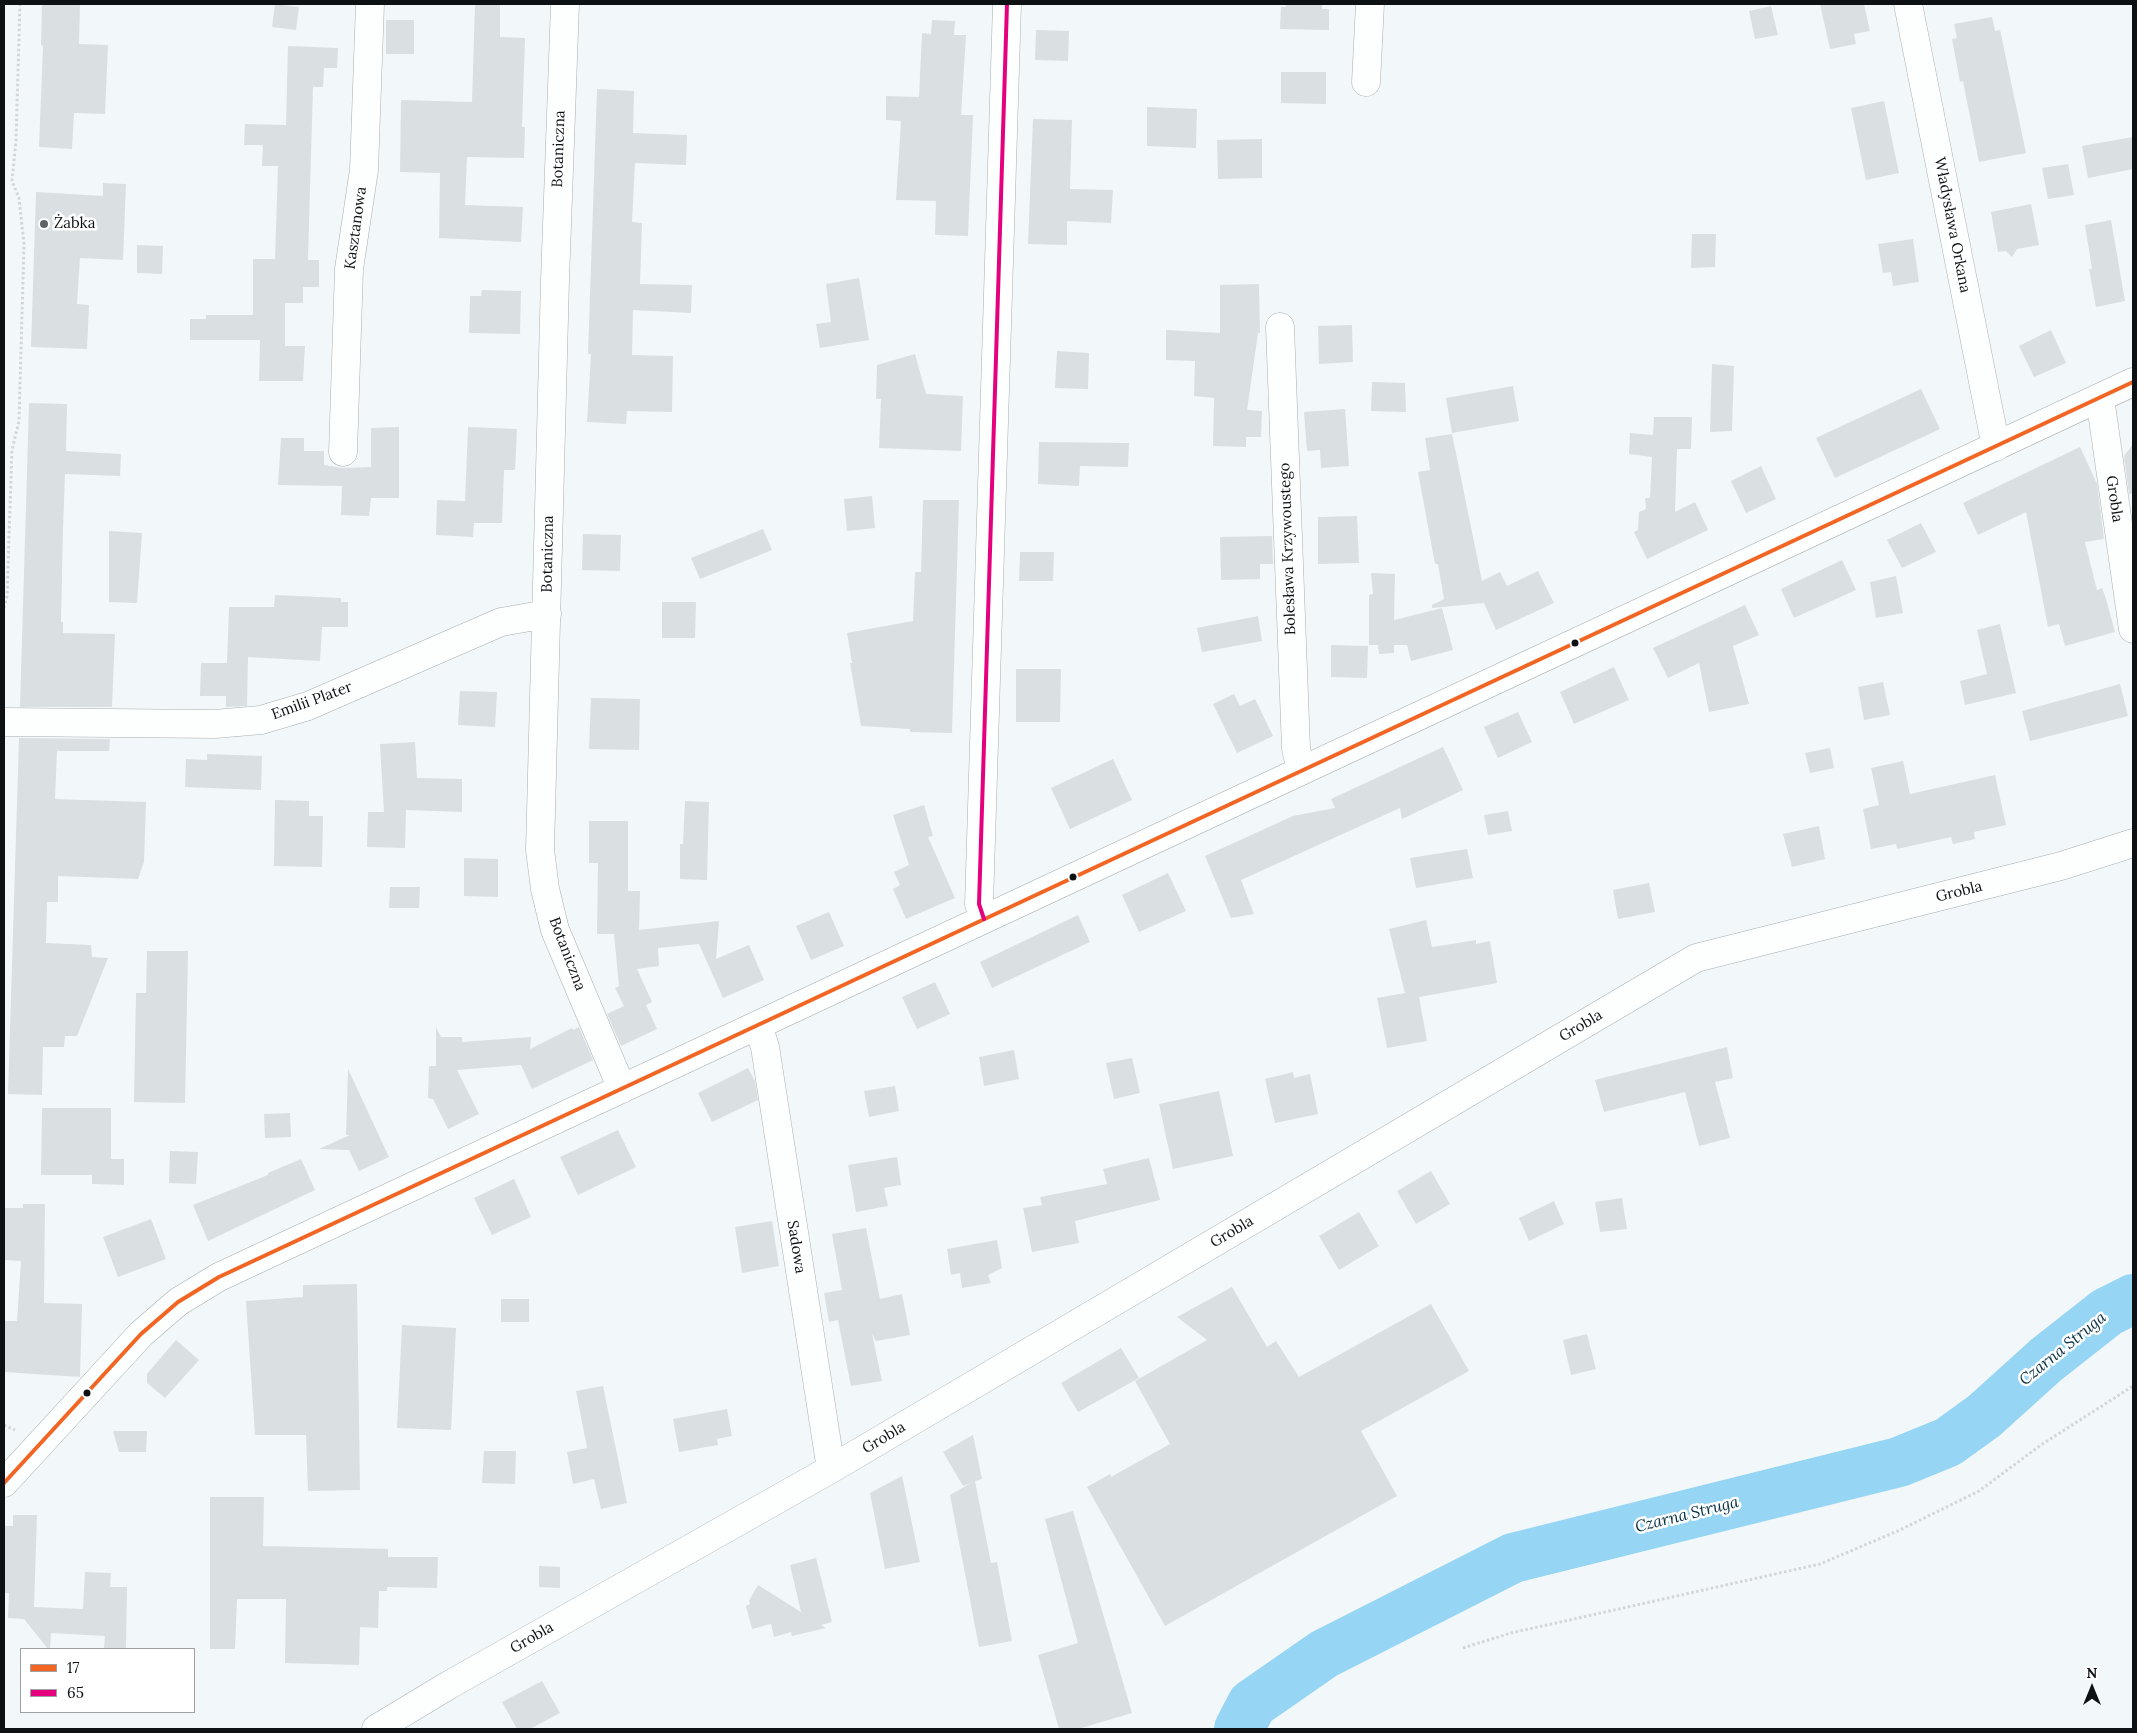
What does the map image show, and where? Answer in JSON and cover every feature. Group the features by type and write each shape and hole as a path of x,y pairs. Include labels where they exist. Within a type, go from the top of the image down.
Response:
{"street":[{"name":"Kasztanowa","path":"343,452 349,269 364,170 370,4"},
{"name":"Botaniczna","path":"565,4 555,280 540,850 545,889 555,930 622,1088"},
{"path":"984,919 979,904 1007,4"},
{"path":"1366,82 1370,4"},
{"name":"Władysława Orkana","path":"1908,4 1996,447"},
{"name":"Bolesława Krzywoustego","path":"1280,327 1296,748 1301,771"},
{"path":"4,1483 141,1334 178,1302 219,1277 2133,382"},
{"name":"Grobla","path":"2100,398 2133,629"},
{"name":"Emilii Plater","path":"4,722 215,724 261,720 308,706 501,622 547,614"},
{"name":"Grobla","path":"376,1729 449,1685 831,1469 1696,958 2061,866 2133,843"},
{"name":"Sadowa","path":"758,1025 765,1047 831,1469"}],"path":[{"path":"4,608 7,596 12,450 19,421 24,244 19,198 12,181 16,141 20,4"},
{"path":"1463,1648 1511,1633 1820,1564 1900,1530 1979,1491 2041,1446 2133,1386"}],"building":[{"path":"42,4 80,4 79,44 108,45 105,114 74,113 72,149 39,147 43,46 41,45"},
{"path":"275,4 299,7 296,30 272,27"},
{"path":"475,4 500,4 500,37 525,38 522,127 525,127 524,158 467,157 465,205 523,207 521,242 439,238 440,173 400,172 401,100 472,102"},
{"path":"1286,4 1322,4 1322,9 1329,9 1329,30 1280,29 1281,7 1286,7"},
{"path":"1820,4 1864,4 1870,31 1854,34 1856,44 1830,49"},
{"path":"1771,6 1778,35 1755,39 1749,11"},
{"path":"1992,17 1995,31 2000,30 2026,153 1979,162 1963,81 1960,82 1952,39 1957,38 1954,24"},
{"path":"386,20 414,20 414,54 386,54"},
{"path":"932,20 955,21 954,35 966,35 961,115 973,115 968,236 935,235 936,201 896,200 901,121 886,120 886,96 919,97 922,33 931,34"},
{"path":"1036,30 1069,31 1068,61 1035,60"},
{"path":"288,46 338,48 337,68 324,68 323,87 313,87 308,260 319,260 319,287 303,287 303,303 285,303 285,346 305,346 303,381 259,381 260,340 190,340 190,319 206,319 206,315 253,315 253,259 275,259 278,166 262,166 263,145 244,145 245,124 286,125"},
{"path":"1281,72 1326,72 1326,104 1281,103"},
{"path":"597,89 634,91 633,133 687,135 686,165 635,163 632,222 642,223 640,284 692,285 691,313 633,310 632,355 673,356 672,412 627,411 626,424 587,422 591,354 588,354"},
{"path":"1884,101 1899,173 1866,180 1851,108"},
{"path":"1147,107 1197,109 1196,148 1147,146"},
{"path":"1033,119 1072,120 1070,189 1113,190 1111,223 1067,221 1067,245 1028,244"},
{"path":"2133,137 2133,169 2088,178 2082,146"},
{"path":"1262,139 1262,178 1218,179 1217,140"},
{"path":"2068,164 2074,195 2048,199 2042,168"},
{"path":"103,183 126,184 123,260 80,258 77,304 89,305 87,349 31,347 36,192 103,196"},
{"path":"2031,204 2039,245 2017,249 2012,257 2006,251 1998,252 1991,212"},
{"path":"2111,220 2125,301 2096,307 2089,269 2092,269 2085,225"},
{"path":"1692,234 1716,234 1715,267 1691,268"},
{"path":"1913,239 1919,282 1893,286 1891,272 1883,273 1878,244"},
{"path":"137,245 163,246 162,274 137,273"},
{"path":"859,278 869,340 820,348 816,324 831,322 826,284"},
{"path":"1259,284 1260,333 1258,333 1247,410 1262,411 1261,437 1246,437 1246,447 1213,446 1214,398 1194,396 1195,361 1166,360 1166,330 1220,333 1220,285"},
{"path":"482,290 521,291 520,334 469,333 470,296 481,296"},
{"path":"1352,325 1353,362 1319,364 1318,326"},
{"path":"2051,330 2066,363 2034,377 2019,346"},
{"path":"1057,351 1089,353 1088,389 1055,388"},
{"path":"915,354 926,394 963,396 961,451 879,448 881,399 876,399 877,365"},
{"path":"1712,364 1734,366 1732,431 1710,432"},
{"path":"1372,382 1405,383 1406,412 1371,411"},
{"path":"1513,386 1519,421 1452,433 1446,398"},
{"path":"1921,389 1940,429 1835,478 1816,438"},
{"path":"29,403 67,404 66,451 121,454 120,476 65,474 63,529 61,622 63,622 63,633 115,634 112,707 20,707"},
{"path":"1345,409 1349,466 1321,468 1320,450 1307,451 1304,412"},
{"path":"1654,417 1692,417 1691,449 1677,449 1675,512 1695,502 1708,530 1647,559 1634,532 1638,530 1639,512 1646,509 1645,498 1650,498 1652,457 1629,454 1630,433 1653,435"},
{"path":"399,427 399,498 371,498 369,516 341,515 342,486 278,485 281,438 304,438 304,451 324,451 324,465 342,468 371,467 371,428"},
{"path":"468,427 517,429 515,470 504,470 502,523 474,523 473,537 436,535 437,500 465,501"},
{"path":"1452,434 1482,581 1500,572 1507,586 1538,571 1554,603 1496,630 1484,603 1432,608 1432,605 1444,599 1438,564 1435,564 1418,472 1430,470 1425,438"},
{"path":"1039,442 1129,443 1128,467 1080,466 1079,486 1038,484"},
{"path":"2133,444 2133,493 2129,494 2124,456"},
{"path":"2080,447 2097,484 2104,539 2085,542 2097,590 2102,588 2115,632 2065,646 2059,624 2048,627 2026,512 1978,535 1963,503"},
{"path":"1761,466 1776,499 1746,513 1731,481"},
{"path":"872,496 875,528 847,531 844,499"},
{"path":"923,500 959,500 952,733 910,732 910,729 861,726 850,663 852,663 847,633 913,621 915,572 921,572"},
{"path":"1357,516 1359,563 1318,564 1318,517"},
{"path":"1921,523 1936,552 1902,568 1887,540"},
{"path":"763,529 772,550 700,579 691,558"},
{"path":"109,531 142,533 137,603 109,602"},
{"path":"583,534 621,535 620,571 582,570"},
{"path":"1272,536 1273,564 1260,564 1260,579 1221,580 1220,537"},
{"path":"1020,552 1054,552 1053,581 1019,581"},
{"path":"1842,560 1856,590 1794,618 1781,589"},
{"path":"1371,573 1395,574 1394,620 1442,608 1453,650 1411,661 1407,645 1394,645 1394,653 1379,654 1378,645 1369,645 1369,595 1373,594"},
{"path":"1896,576 1903,613 1876,618 1870,582"},
{"path":"275,595 341,598 341,602 348,602 348,627 322,627 320,661 248,657 247,706 226,707 226,696 200,696 201,663 227,663 229,607 274,607"},
{"path":"662,602 696,602 695,638 662,638"},
{"path":"1745,605 1759,635 1733,646 1749,704 1709,712 1699,663 1668,678 1653,648"},
{"path":"1258,616 1262,641 1202,652 1197,628"},
{"path":"2000,624 2016,693 1965,705 1960,681 1987,674 1977,630"},
{"path":"1331,645 1368,646 1367,678 1331,677"},
{"path":"1614,667 1629,700 1574,724 1560,692"},
{"path":"1016,669 1061,669 1060,722 1016,722"},
{"path":"1883,682 1890,715 1864,720 1858,687"},
{"path":"2120,684 2128,716 2030,741 2022,711"},
{"path":"460,691 497,692 495,727 458,725"},
{"path":"1234,694 1240,706 1255,699 1273,736 1237,753 1213,704"},
{"path":"591,698 640,699 639,750 589,749"},
{"path":"1518,712 1532,742 1498,758 1484,727"},
{"path":"19,738 110,739 109,751 57,751 55,799 146,802 144,862 138,879 58,876 58,902 47,902 46,943 91,945 92,957 108,958 77,1036 65,1036 64,1047 43,1047 42,1095 8,1094"},
{"path":"415,742 417,778 462,779 462,812 406,810 405,848 367,847 368,812 384,812 380,744"},
{"path":"1443,747 1463,790 1402,819 1400,808 1241,880 1254,914 1231,918 1205,856 1293,816 1335,808 1331,799"},
{"path":"1830,748 1834,768 1810,773 1805,753"},
{"path":"207,754 262,756 261,790 185,787 186,759 207,760"},
{"path":"1113,759 1132,800 1070,829 1051,788"},
{"path":"1903,761 1910,794 1995,775 2006,825 1974,832 1975,839 1953,844 1951,837 1897,849 1896,844 1871,849 1863,809 1879,805 1871,768"},
{"path":"275,800 309,801 309,816 323,816 322,867 274,866"},
{"path":"685,801 709,802 707,880 680,879 680,844 683,844"},
{"path":"924,805 933,836 928,837 955,898 906,919 893,889 900,885 894,872 909,865 893,815"},
{"path":"1508,811 1512,831 1488,835 1484,815"},
{"path":"589,821 628,821 628,891 640,891 639,930 719,921 716,959 749,945 764,980 723,998 699,944 658,948 659,966 637,969 652,1002 646,1005 657,1029 621,1046 607,1014 624,1006 615,988 619,986 614,934 597,934 598,863 589,863"},
{"path":"1819,826 1825,859 1792,867 1783,834"},
{"path":"1467,849 1473,878 1416,888 1410,858"},
{"path":"464,858 498,859 498,897 464,896"},
{"path":"1168,873 1186,911 1139,932 1122,895"},
{"path":"1649,883 1655,912 1618,919 1613,890"},
{"path":"390,887 420,887 419,908 389,908"},
{"path":"829,912 844,946 811,960 796,926"},
{"path":"1078,915 1090,942 992,988 980,962"},
{"path":"1426,920 1432,947 1476,940 1476,944 1490,941 1497,983 1419,997 1427,1041 1387,1048 1377,998 1405,993 1389,929"},
{"path":"147,951 188,951 185,1103 134,1102 136,993 146,993"},
{"path":"935,982 950,1014 917,1029 902,997"},
{"path":"436,1027 441,1037 462,1037 462,1042 531,1037 530,1049 572,1028 573,1030 579,1027 593,1060 532,1089 521,1065 457,1070 479,1114 448,1129 433,1099 428,1098 429,1066 436,1066"},
{"path":"1727,1047 1733,1078 1715,1082 1730,1138 1699,1146 1685,1092 1604,1112 1595,1080"},
{"path":"1014,1050 1019,1079 984,1086 979,1057"},
{"path":"1132,1058 1140,1093 1114,1099 1106,1063"},
{"path":"748,1068 755,1081 758,1100 712,1122 698,1093"},
{"path":"348,1069 389,1157 359,1171 349,1150 319,1149 350,1135 346,1135"},
{"path":"1293,1072 1294,1078 1310,1074 1318,1114 1275,1123 1265,1079"},
{"path":"895,1086 899,1111 869,1117 864,1091"},
{"path":"1219,1091 1233,1156 1173,1169 1159,1104"},
{"path":"42,1108 111,1108 111,1159 124,1159 124,1185 92,1184 92,1175 41,1175"},
{"path":"290,1113 291,1137 265,1138 264,1114"},
{"path":"618,1130 636,1167 578,1195 560,1157"},
{"path":"170,1151 198,1152 196,1184 169,1183"},
{"path":"897,1157 901,1185 884,1188 888,1206 856,1212 848,1165"},
{"path":"1149,1158 1160,1200 1075,1221 1079,1243 1032,1252 1023,1208 1042,1205 1040,1197 1107,1184 1103,1169"},
{"path":"301,1159 315,1190 208,1241 193,1205 268,1175 268,1173"},
{"path":"1431,1171 1450,1204 1416,1224 1397,1191"},
{"path":"514,1179 531,1217 492,1235 474,1198"},
{"path":"1622,1198 1627,1229 1600,1232 1595,1202"},
{"path":"1554,1201 1564,1224 1529,1241 1519,1218"},
{"path":"23,1204 45,1204 44,1303 82,1304 80,1377 4,1372 4,1321 17,1321 21,1261 4,1260 4,1208 23,1208"},
{"path":"1359,1212 1379,1246 1339,1270 1319,1236"},
{"path":"151,1219 166,1259 118,1277 103,1237"},
{"path":"772,1221 779,1266 742,1273 735,1227"},
{"path":"866,1228 880,1299 902,1294 910,1335 876,1341 872,1334 882,1381 851,1386 838,1320 829,1322 824,1293 842,1290 832,1234"},
{"path":"997,1240 1002,1268 988,1275 991,1283 962,1288 960,1273 951,1275 947,1249"},
{"path":"357,1284 360,1490 308,1491 306,1435 255,1435 246,1301 303,1297 303,1285"},
{"path":"1232,1287 1267,1347 1276,1341 1299,1377 1431,1304 1469,1371 1361,1431 1397,1496 1165,1626 1087,1487 1110,1474 1111,1477 1170,1444 1135,1381 1207,1340 1177,1317"},
{"path":"501,1299 529,1299 529,1322 501,1322"},
{"path":"402,1325 456,1328 451,1430 397,1428"},
{"path":"1587,1334 1596,1369 1571,1375 1563,1340"},
{"path":"176,1340 199,1360 165,1398 147,1383 147,1374"},
{"path":"1121,1348 1139,1378 1078,1412 1061,1383"},
{"path":"603,1386 627,1503 601,1509 594,1479 573,1484 567,1452 587,1448 576,1391"},
{"path":"727,1409 732,1436 717,1439 718,1445 679,1452 673,1419"},
{"path":"113,1431 147,1431 146,1452 119,1452"},
{"path":"973,1435 982,1479 975,1481 991,1563 997,1562 1012,1641 979,1647 950,1495 971,1483 963,1486 943,1452"},
{"path":"484,1451 516,1451 515,1484 482,1483"},
{"path":"902,1476 920,1562 885,1569 870,1493"},
{"path":"210,1497 264,1497 263,1546 388,1549 388,1557 438,1557 437,1588 387,1587 387,1591 379,1591 378,1628 360,1627 359,1665 285,1663 286,1599 237,1599 235,1649 210,1649"},
{"path":"1073,1511 1132,1713 1078,1729 1059,1729 1038,1655 1078,1643 1045,1519"},
{"path":"13,1515 37,1515 34,1607 83,1609 85,1572 111,1573 110,1587 127,1587 126,1648 104,1648 105,1636 51,1633 50,1648 47,1648 24,1619 8,1618 9,1593 4,1593 4,1526 13,1526"},
{"path":"816,1558 832,1622 821,1625 826,1628 792,1636 791,1632 774,1637 771,1624 752,1629 746,1606 750,1604 749,1601 758,1585 801,1612 790,1565"},
{"path":"539,1566 560,1567 560,1588 539,1587"},
{"path":"542,1681 560,1713 530,1729 517,1729 502,1702"}],"waterway":[{"name":"Czarna Struga","path":"1239,1729 1252,1704 1324,1654 1513,1558 1899,1462 1948,1442 1984,1416 2046,1360 2107,1312 2133,1299"}],"transit line":[{"name":"65","path":"984,919 979,904 1007,4"},
{"name":"17","path":"4,1483 141,1334 178,1302 219,1277 2133,382"}],"place":[{"name":"Żabka","path":"44,224"}]}
